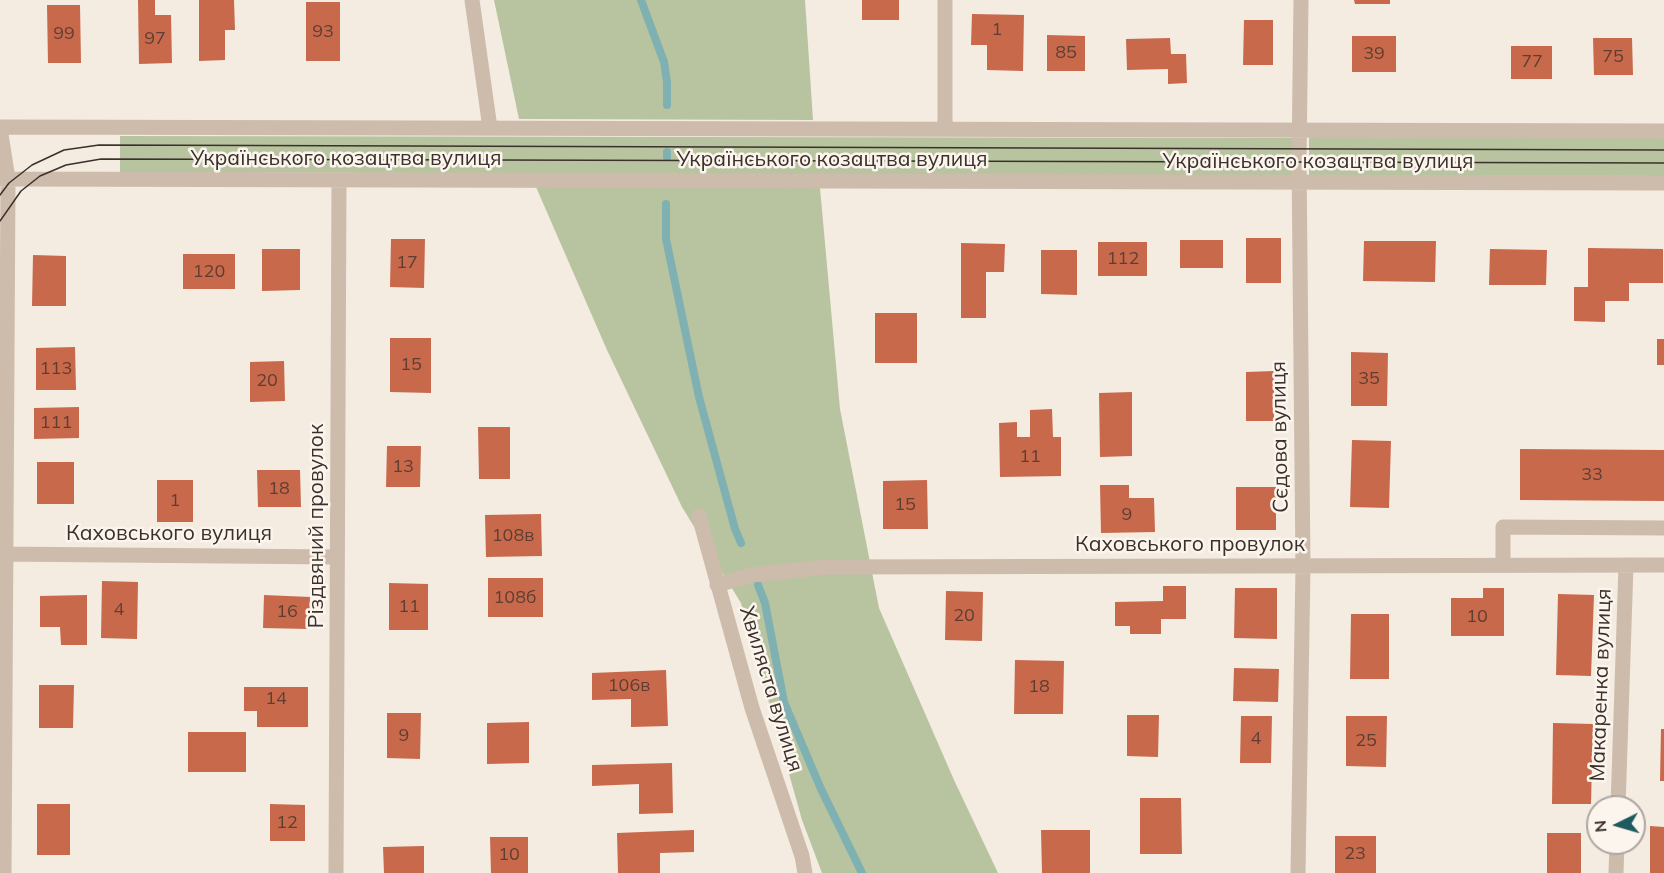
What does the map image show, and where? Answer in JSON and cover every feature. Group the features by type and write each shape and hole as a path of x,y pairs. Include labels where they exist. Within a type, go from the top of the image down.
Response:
{"street":[{"path":"472,0 489,128"},
{"path":"945,0 945,129"},
{"name":"Сєдова вулиця","path":"1298,873 1303,566 1299,183 1301,0"},
{"path":"0,127 4,179 4,873"},
{"name":"Українського козацтва вулиця","path":"0,127 1664,131"},
{"name":"Українського козацтва вулиця","path":"4,179 1664,183"},
{"name":"Різдвяний провулок","path":"336,873 339,180"},
{"name":"Хвиляста вулиця","path":"699,516 752,708 802,856 805,873"},
{"path":"1503,564 1503,527 1664,528"},
{"name":"Каховського вулиця","path":"3,554 337,557"},
{"name":"Макаренка вулиця","path":"1618,795 1626,565"},
{"name":"Каховського провулок","path":"717,585 752,575 826,567 1664,565"},
{"path":"1616,873 1617,855"}],"green space":[{"path":"494,0 805,0 813,120 519,119"},
{"path":"120,136 1292,138 1293,176 120,172"},
{"path":"1309,137 1664,138 1664,176 1309,175"},
{"path":"536,187 820,188 840,409 879,608 954,780 998,873 822,873 802,820 741,603 682,507 607,350"}],"building":[{"path":"138,0 155,0 155,15 171,15 172,63 139,64"},
{"path":"199,0 234,0 235,30 225,30 225,60 199,61"},
{"path":"862,0 899,0 899,20 862,20"},
{"path":"1354,0 1390,0 1390,4 1355,4"},
{"path":"306,2 340,2 340,61 306,61"},
{"path":"47,5 80,5 81,63 48,63"},
{"path":"972,14 1024,15 1023,71 987,70 987,45 971,45"},
{"path":"1244,20 1273,20 1273,65 1243,65"},
{"path":"1047,35 1085,36 1085,71 1047,71"},
{"path":"1352,36 1396,36 1396,72 1352,72"},
{"path":"1170,38 1171,54 1186,54 1187,83 1168,84 1168,69 1127,70 1126,39"},
{"path":"1593,38 1632,38 1633,75 1594,75"},
{"path":"1511,46 1552,46 1552,79 1511,79"},
{"path":"1246,238 1281,238 1281,283 1246,283"},
{"path":"391,239 425,239 424,288 390,287"},
{"path":"1180,240 1223,240 1223,268 1180,268"},
{"path":"1364,241 1436,241 1435,282 1363,281"},
{"path":"1098,242 1147,242 1147,276 1098,276"},
{"path":"961,243 1005,244 1004,272 986,272 986,318 961,318"},
{"path":"1588,248 1663,249 1663,283 1629,283 1629,301 1605,301 1605,322 1574,321 1574,287 1588,287"},
{"path":"262,249 300,249 300,290 262,291"},
{"path":"1490,249 1547,250 1546,285 1489,285"},
{"path":"1041,250 1077,250 1077,295 1041,294"},
{"path":"183,254 235,254 235,289 183,289"},
{"path":"33,255 66,256 66,306 32,306"},
{"path":"875,313 917,313 917,363 875,363"},
{"path":"390,338 431,338 431,393 390,392"},
{"path":"1657,339 1664,339 1664,365 1657,365"},
{"path":"75,347 76,390 36,390 36,348"},
{"path":"1351,352 1388,353 1387,406 1351,406"},
{"path":"284,361 285,401 250,402 250,362"},
{"path":"1274,371 1274,421 1246,421 1246,372"},
{"path":"1132,392 1132,456 1100,457 1099,393"},
{"path":"79,407 79,438 34,439 34,408"},
{"path":"1052,409 1053,437 1061,437 1061,476 1000,477 999,423 1017,422 1017,437 1030,437 1030,410"},
{"path":"478,427 510,427 510,479 479,479"},
{"path":"1352,440 1391,441 1389,508 1350,507"},
{"path":"387,446 421,446 420,487 386,487"},
{"path":"1520,449 1664,450 1664,501 1520,500"},
{"path":"37,462 74,462 74,504 37,504"},
{"path":"257,470 300,470 301,507 258,507"},
{"path":"157,480 193,480 193,522 157,522"},
{"path":"927,480 928,529 883,529 883,481"},
{"path":"1100,485 1129,485 1129,498 1154,498 1155,532 1101,533"},
{"path":"1236,487 1276,487 1276,530 1236,530"},
{"path":"541,514 542,556 486,557 485,515"},
{"path":"488,578 543,578 543,617 488,617"},
{"path":"102,581 138,582 137,639 101,638"},
{"path":"389,583 428,584 428,630 389,630"},
{"path":"1163,586 1186,586 1186,619 1161,619 1161,634 1130,634 1130,626 1115,626 1115,602 1163,601"},
{"path":"1235,588 1277,588 1277,639 1234,638"},
{"path":"1483,588 1504,588 1504,636 1451,636 1451,598 1483,598"},
{"path":"946,591 983,592 982,641 945,640"},
{"path":"1558,594 1594,595 1591,676 1556,675"},
{"path":"87,595 87,645 61,645 60,627 40,627 40,596"},
{"path":"264,595 310,597 309,629 263,628"},
{"path":"1351,614 1389,614 1389,679 1350,679"},
{"path":"1015,660 1064,661 1063,714 1014,714"},
{"path":"1234,668 1279,669 1278,702 1233,701"},
{"path":"666,670 668,726 631,727 631,699 592,700 592,673"},
{"path":"39,685 74,685 73,728 39,728"},
{"path":"244,687 308,687 308,727 257,727 257,711 244,711"},
{"path":"387,713 421,713 420,759 387,758"},
{"path":"1127,715 1159,715 1158,757 1127,756"},
{"path":"1241,716 1272,716 1271,763 1240,763"},
{"path":"1346,716 1387,716 1386,767 1346,766"},
{"path":"529,722 529,763 487,764 487,723"},
{"path":"1553,723 1593,724 1591,795 1586,795 1586,804 1552,804"},
{"path":"1661,729 1664,729 1664,781 1660,781"},
{"path":"188,732 246,732 246,772 188,772"},
{"path":"672,763 673,813 639,814 639,784 592,786 592,765"},
{"path":"1140,798 1181,798 1182,854 1140,854"},
{"path":"37,804 70,804 70,855 37,855"},
{"path":"270,804 305,805 305,841 270,841"},
{"path":"1650,826 1664,827 1664,873 1650,873"},
{"path":"694,830 694,852 660,853 660,873 618,873 617,833"},
{"path":"1041,830 1090,830 1090,873 1042,873"},
{"path":"1547,833 1581,833 1581,873 1547,873"},
{"path":"1335,836 1376,836 1376,873 1335,873"},
{"path":"490,837 528,837 528,873 491,873"},
{"path":"424,846 424,873 384,873 383,847"}],"waterway":[{"path":"641,0 664,62 667,105"},
{"path":"667,152 667,157"},
{"path":"666,204 666,239 699,397 735,529 741,543"},
{"path":"758,585 765,603 784,702 821,789 862,873"}],"tram line":[{"path":"0,195 9,183 32,165 64,150 99,145 1664,150"},
{"path":"0,221 21,191 40,176 66,165 101,159 1664,163"}]}
